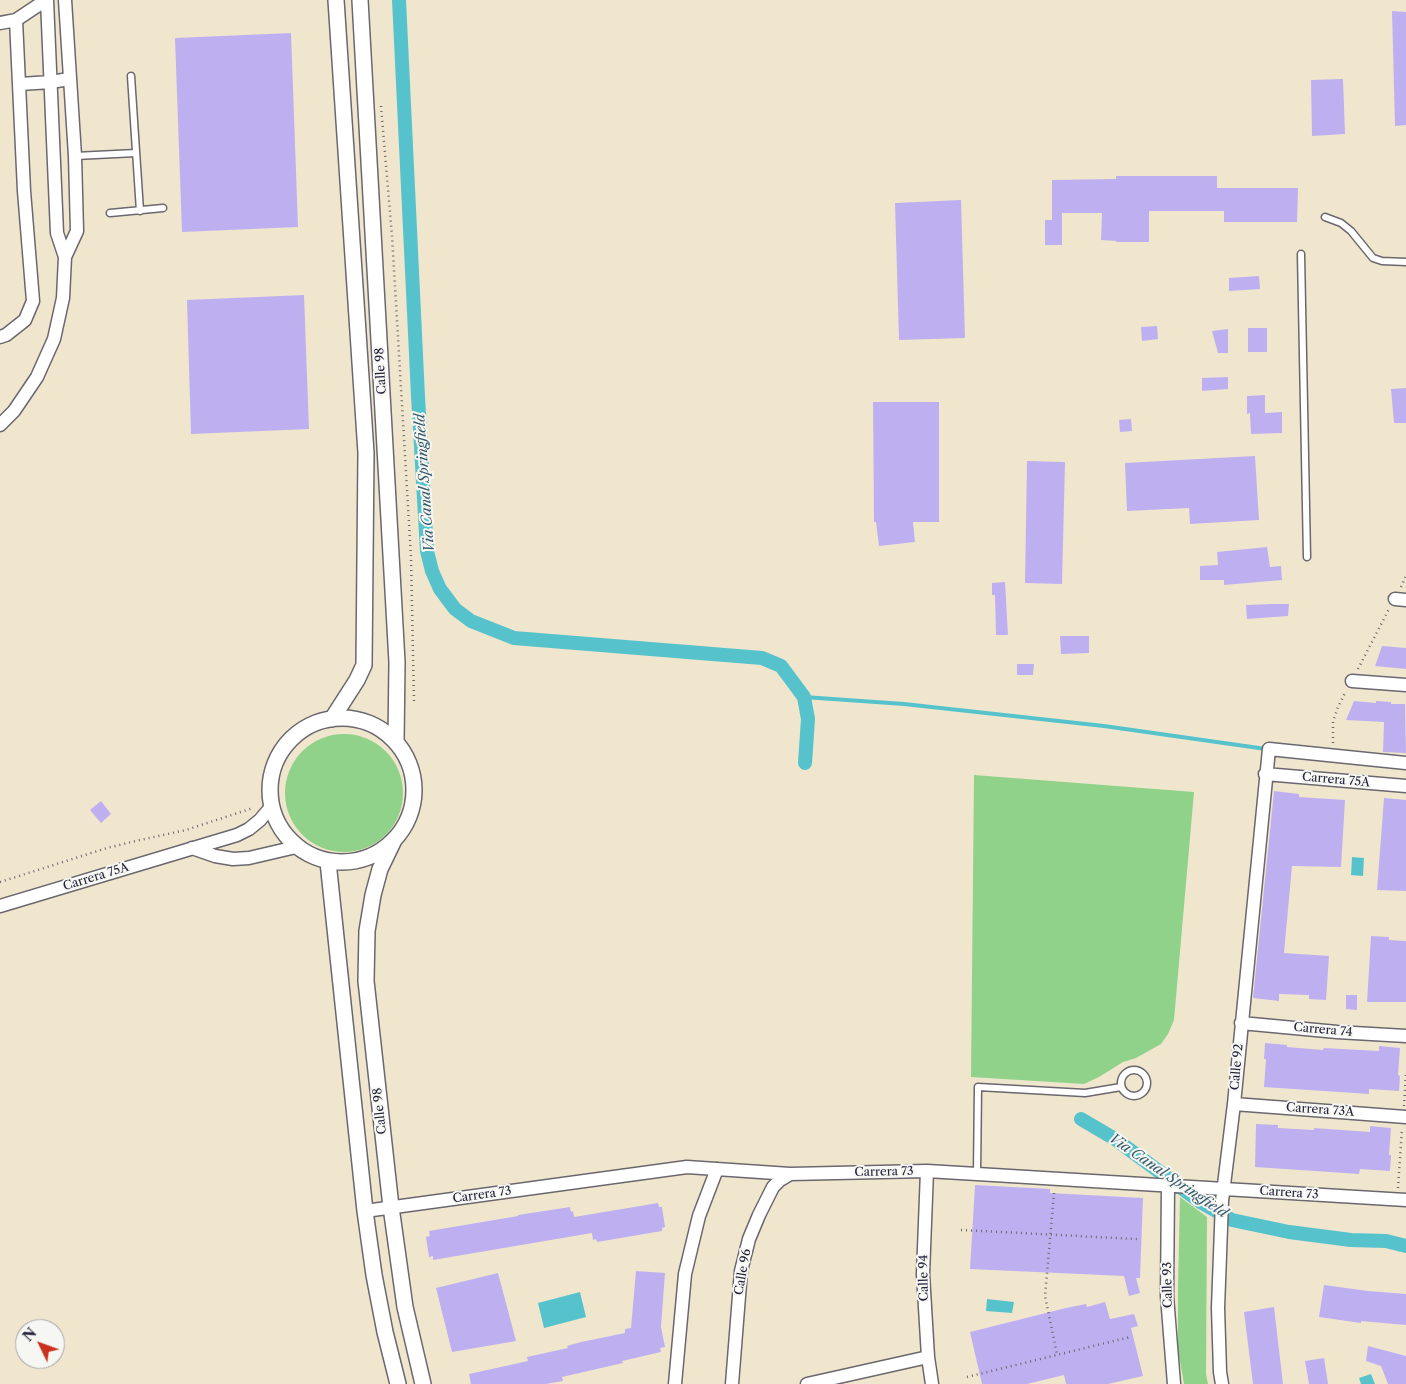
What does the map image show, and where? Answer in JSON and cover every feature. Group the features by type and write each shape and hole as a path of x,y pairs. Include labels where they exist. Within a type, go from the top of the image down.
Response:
{"street":[{"path":"0,23 16,20 47,0"},
{"path":"0,425 14,411 37,377 54,339 63,298 65,257 57,233 47,0"},
{"path":"65,0 75,156 77,231 65,257"},
{"name":"Calle 98","path":"332,719 357,680 364,665 366,453 336,0"},
{"name":"Calle 98","path":"360,0 397,662 396,742"},
{"path":"0,337 6,335 25,320 33,301 24,191 16,20"},
{"path":"20,84 69,79"},
{"path":"1352,681 1406,686"},
{"path":"344,718 367,722 388,734 396,742 404,752 413,774 414,798 408,820 394,840 385,848 364,859 352,862 328,862 306,854 296,847 280,829 271,807 272,771 282,750 299,732 320,722 344,718"},
{"name":"Carrera 75A","path":"1268,749 1406,763"},
{"name":"Calle 92","path":"1222,1384 1218,1308 1222,1194 1234,1104 1268,749"},
{"name":"Carrera 75A","path":"1265,774 1406,786"},
{"name":"Carrera 75A","path":"0,906 237,835 249,829 260,820 271,807"},
{"name":"Calle 98","path":"394,840 380,869 367,930 366,981 391,1207 405,1308 422,1384"},
{"path":"192,848 215,856 233,859 250,858 296,847"},
{"name":"Calle 98","path":"328,862 365,1211 374,1275 385,1332 398,1384"},
{"name":"Carrera 74","path":"1241,1023 1406,1036"},
{"name":"Carrera 73A","path":"1234,1104 1405,1117"},
{"name":"Carrera 73","path":"365,1211 687,1166 790,1174 927,1171 1170,1186 1222,1194 1402,1200"},
{"path":"675,1384 685,1274 699,1216 717,1169"},
{"name":"Calle 94","path":"927,1171 923,1274 928,1357 932,1384"},
{"name":"Calle 96","path":"732,1384 741,1271 759,1215 773,1186 790,1174"},
{"name":"Calle 93","path":"1170,1186 1167,1296 1174,1384"},
{"path":"807,1384 928,1357"}],"lane":[{"path":"131,76 140,211"},
{"path":"75,156 136,153"},
{"path":"110,212 163,208"},
{"path":"1325,217 1341,223 1351,231 1373,258 1382,261 1406,262"},
{"path":"1301,254 1306,557"},
{"path":"1136,1070 1144,1074 1146,1078 1147,1086 1142,1094 1138,1096 1126,1094 1121,1087 1121,1078 1127,1071 1136,1070"},
{"path":"977,1174 978,1087 1085,1093 1121,1087"}],"path":[{"path":"381,104 392,236 411,557 414,701"},
{"path":"1332,754 1333,722 1338,707 1400,599 1406,576"},
{"path":"0,882 107,848 186,830 262,805 271,807"},
{"path":"1402,1200 1406,1073"},
{"path":"1054,1193 1045,1296 1057,1354"},
{"path":"961,1230 1137,1239"},
{"path":"967,1377 1130,1337"}],"green space":[{"path":"344,734 366,739 377,744 393,760 398,771 403,793 398,815 393,826 377,842 366,847 344,852 322,847 311,842 295,826 290,815 285,793 290,771 295,760 311,744 322,739"},
{"path":"974,775 1194,792 1174,1020 1161,1044 1136,1058 1123,1062 1084,1084 971,1077"},
{"path":"1180,1197 1207,1217 1206,1374 1208,1384 1184,1384 1178,1350"}],"water":[{"path":"1352,857 1364,858 1363,876 1351,875"},
{"path":"580,1292 586,1317 544,1328 538,1303"},
{"path":"987,1299 1014,1302 1012,1313 986,1311"},
{"path":"1371,1374 1375,1384 1361,1384 1359,1378"}],"building":[{"path":"1392,11 1406,12 1406,125 1395,126"},
{"path":"291,33 298,227 182,232 175,38"},
{"path":"1343,79 1345,134 1312,136 1311,80"},
{"path":"1116,176 1217,176 1217,188 1298,188 1297,222 1224,222 1224,211 1149,211 1149,242 1116,242 1101,240 1102,213 1062,213 1062,245 1045,245 1045,220 1052,220 1052,180 1116,179"},
{"path":"961,200 965,338 899,340 895,203"},
{"path":"1259,276 1260,289 1229,291 1229,278"},
{"path":"304,295 309,429 191,434 187,300"},
{"path":"1157,326 1158,339 1142,341 1141,327"},
{"path":"1248,328 1267,328 1267,352 1248,352"},
{"path":"1228,329 1228,353 1218,353 1212,331"},
{"path":"1228,377 1228,389 1202,391 1202,378"},
{"path":"1406,388 1406,423 1394,423 1391,389"},
{"path":"1265,395 1265,413 1282,412 1282,433 1251,434 1250,413 1247,414 1247,396"},
{"path":"873,402 939,402 939,522 913,522 915,542 879,546 876,522 874,522"},
{"path":"1131,419 1132,431 1120,432 1119,420"},
{"path":"1255,456 1259,520 1190,524 1189,508 1127,511 1125,463"},
{"path":"1027,461 1065,462 1062,584 1025,583"},
{"path":"1267,547 1270,567 1281,566 1282,580 1224,585 1224,580 1200,580 1200,566 1218,565 1217,552"},
{"path":"1005,582 1008,635 996,635 995,595 992,595 992,583"},
{"path":"1289,604 1288,616 1247,619 1246,605"},
{"path":"1060,636 1089,636 1089,653 1061,654"},
{"path":"1382,646 1406,648 1406,669 1375,666"},
{"path":"1017,664 1034,664 1033,675 1017,675"},
{"path":"1354,701 1405,704 1406,753 1383,752 1384,722 1346,720"},
{"path":"1274,791 1299,794 1299,797 1345,800 1341,867 1292,866 1284,953 1329,956 1326,1000 1309,999 1309,995 1279,994 1279,1001 1253,998"},
{"path":"1384,798 1406,800 1406,891 1377,890"},
{"path":"101,801 111,814 101,823 90,810"},
{"path":"1371,936 1389,937 1389,940 1406,941 1406,1002 1367,1002"},
{"path":"1346,995 1357,995 1357,1010 1346,1009"},
{"path":"1265,1043 1323,1050 1324,1048 1379,1051 1379,1046 1400,1048 1399,1091 1369,1089 1369,1094 1264,1087"},
{"path":"1256,1124 1278,1125 1278,1128 1314,1130 1314,1128 1370,1132 1370,1126 1391,1128 1390,1171 1360,1169 1359,1174 1255,1167"},
{"path":"975,1185 1050,1189 1050,1193 1143,1198 1140,1278 1136,1278 1140,1293 1129,1296 1124,1276 970,1269"},
{"path":"658,1203 659,1207 662,1207 665,1227 662,1228 662,1231 597,1242 596,1239 593,1240 592,1233 433,1260 433,1256 429,1257 426,1237 430,1236 429,1231 570,1207 574,1217"},
{"path":"636,1271 665,1273 661,1327 665,1347 660,1348 661,1352 562,1377 563,1381 546,1384 471,1384 469,1374 528,1361 527,1357 568,1348 567,1346 581,1342 625,1333 625,1329 631,1328"},
{"path":"498,1273 516,1341 452,1352 436,1288"},
{"path":"1324,1285 1406,1294 1406,1325 1361,1321 1361,1323 1319,1317"},
{"path":"1105,1302 1110,1319 1134,1314 1138,1326 1131,1328 1143,1376 1108,1384 1066,1384 1064,1375 1027,1384 982,1384 970,1332 1066,1308 1086,1304 1087,1307"},
{"path":"1274,1307 1283,1384 1253,1384 1244,1312"},
{"path":"1368,1346 1406,1356 1406,1384 1388,1384 1381,1366 1366,1361"},
{"path":"1324,1358 1328,1384 1309,1384 1305,1361"}],"waterway":[{"name":"Via Canal Springfield","path":"399,0 427,551 432,571 440,589 455,609 471,621 514,638 762,658 781,666 804,697 808,719 805,763"},
{"path":"804,697 904,704 1104,726 1266,749"},
{"name":"Via Canal Springfield","path":"1081,1119 1115,1139 1202,1203 1232,1220 1289,1232 1351,1240 1386,1241 1406,1246"}]}
